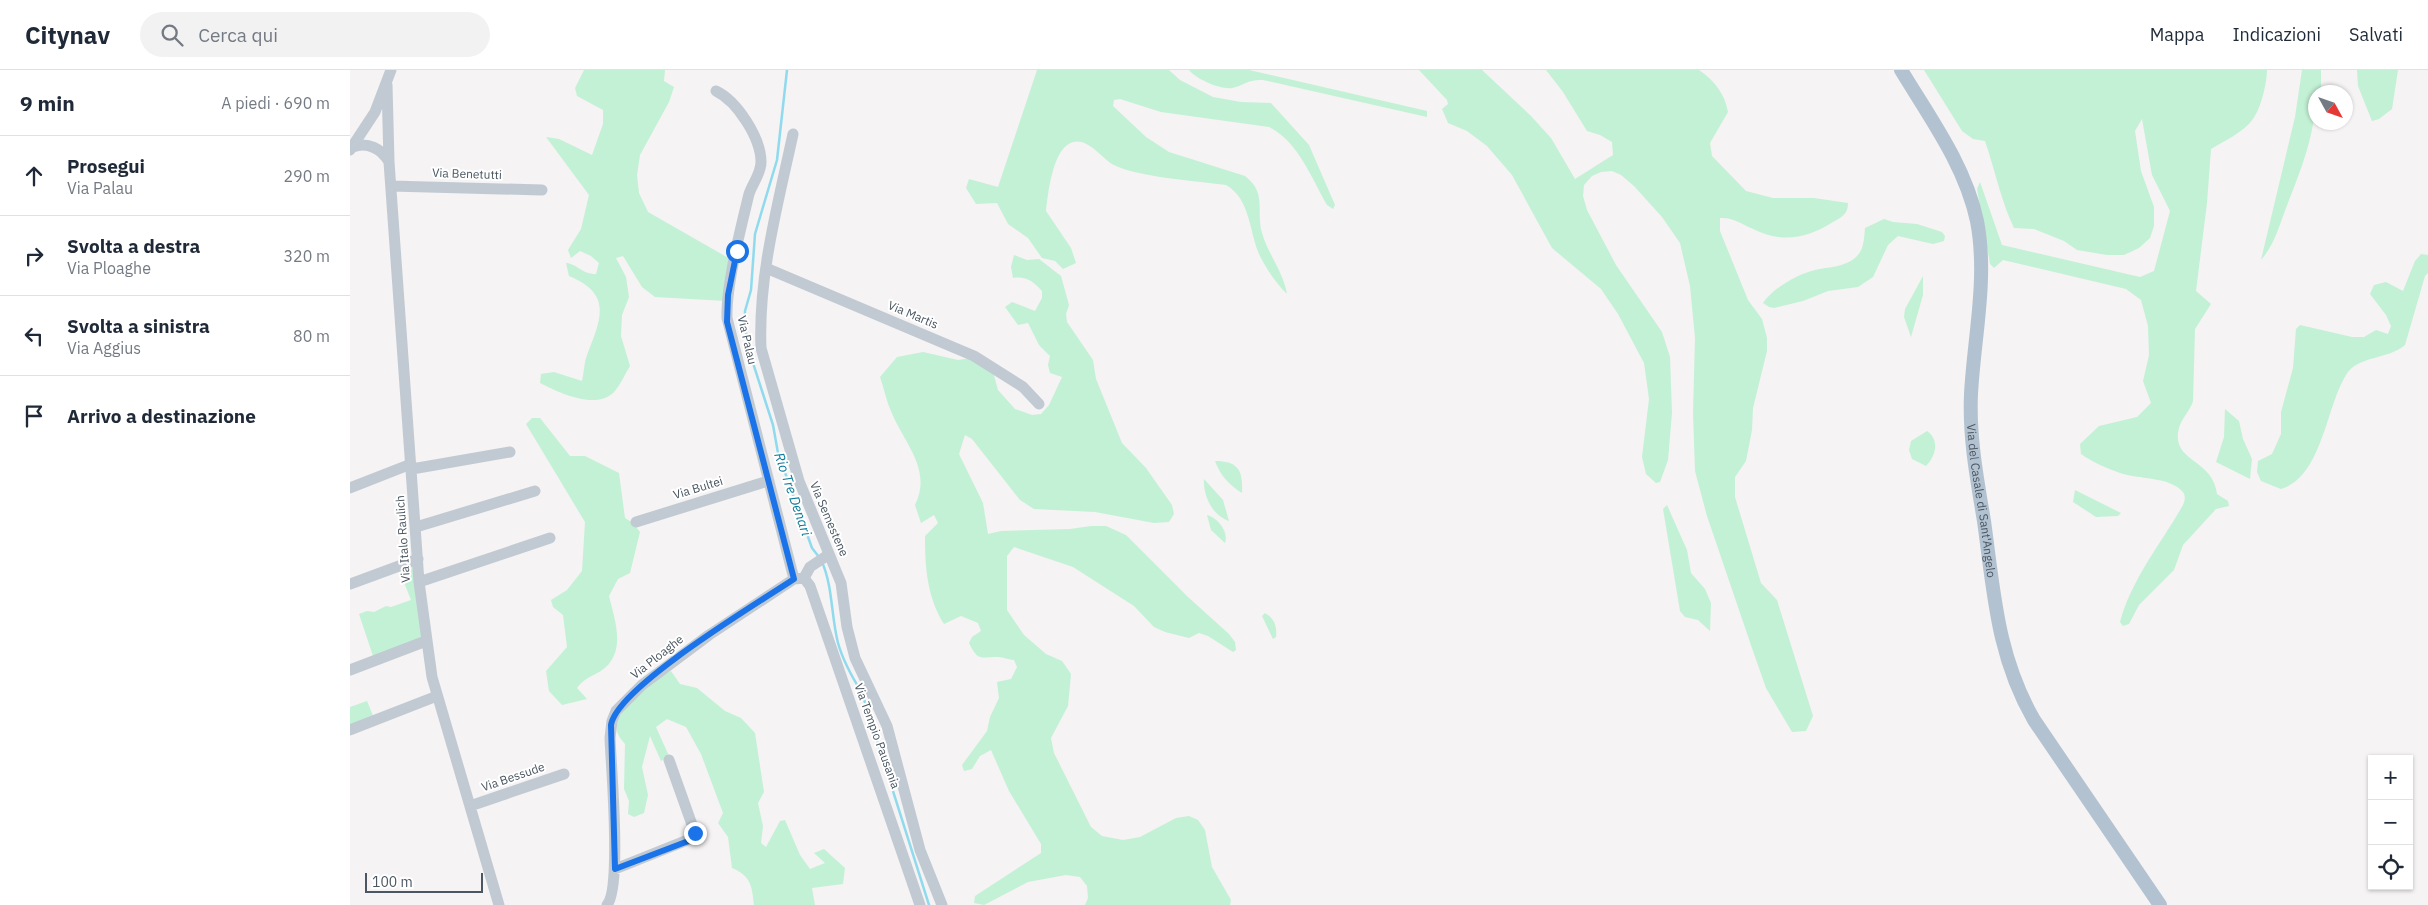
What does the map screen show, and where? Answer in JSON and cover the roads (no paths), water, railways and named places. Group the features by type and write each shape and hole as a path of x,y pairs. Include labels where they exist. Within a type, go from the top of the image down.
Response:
{"main road":[{"name":"Via del Casale di Sant'Angelo","path":"1901,70 1959,168 1969,193 1977,222 1981,276 1971,396 1972,426 1978,489 1999,627 2006,660 2019,693 2034,720 2160,905"}],"street":[{"path":"351,149 375,112 387,85 391,70"},
{"name":"Via Italo Raulich","path":"387,85 389,162 419,582 426,641 437,696 499,905"},
{"name":"Via Palau","path":"716,91 730,99 743,117 757,145 761,160 760,169 749,196 728,295 726,318 768,481 799,579"},
{"name":"Via Semestene","path":"793,134 769,244 760,326 761,348 798,481 841,583 847,627 855,658 887,726 920,850 942,905"},
{"path":"351,149 360,145 371,146 383,153 389,162"},
{"name":"Via Benetutti","path":"391,186 542,190"},
{"name":"Via Martis","path":"766,268 974,356 1023,388 1038,404"},
{"path":"350,488 411,467 510,452"},
{"name":"Via Bultei","path":"636,522 768,481"},
{"path":"416,527 536,491"},
{"path":"419,582 550,538"},
{"name":"Via Ploaghe","path":"607,905 612,896 615,869 610,738 612,721 616,711 642,685 683,654 799,579 810,567 828,555"},
{"path":"350,584 418,559"},
{"name":"Via Tempio Pausania","path":"799,579 810,586 920,905"},
{"path":"826,632 847,627"},
{"path":"350,670 426,641"},
{"path":"350,730 437,696"},
{"path":"615,869 694,837 695,833 668,760"},
{"name":"Via Bessude","path":"470,806 564,774"}],"waterway":[{"name":"Rio Tre Denari","path":"787,70 777,160 755,234 751,290 745,311 745,328 753,363 773,425 778,453 812,548 819,557"},
{"name":"Rio Tre Denari","path":"822,562 828,581 840,650 848,669 862,693 929,905"}]}
